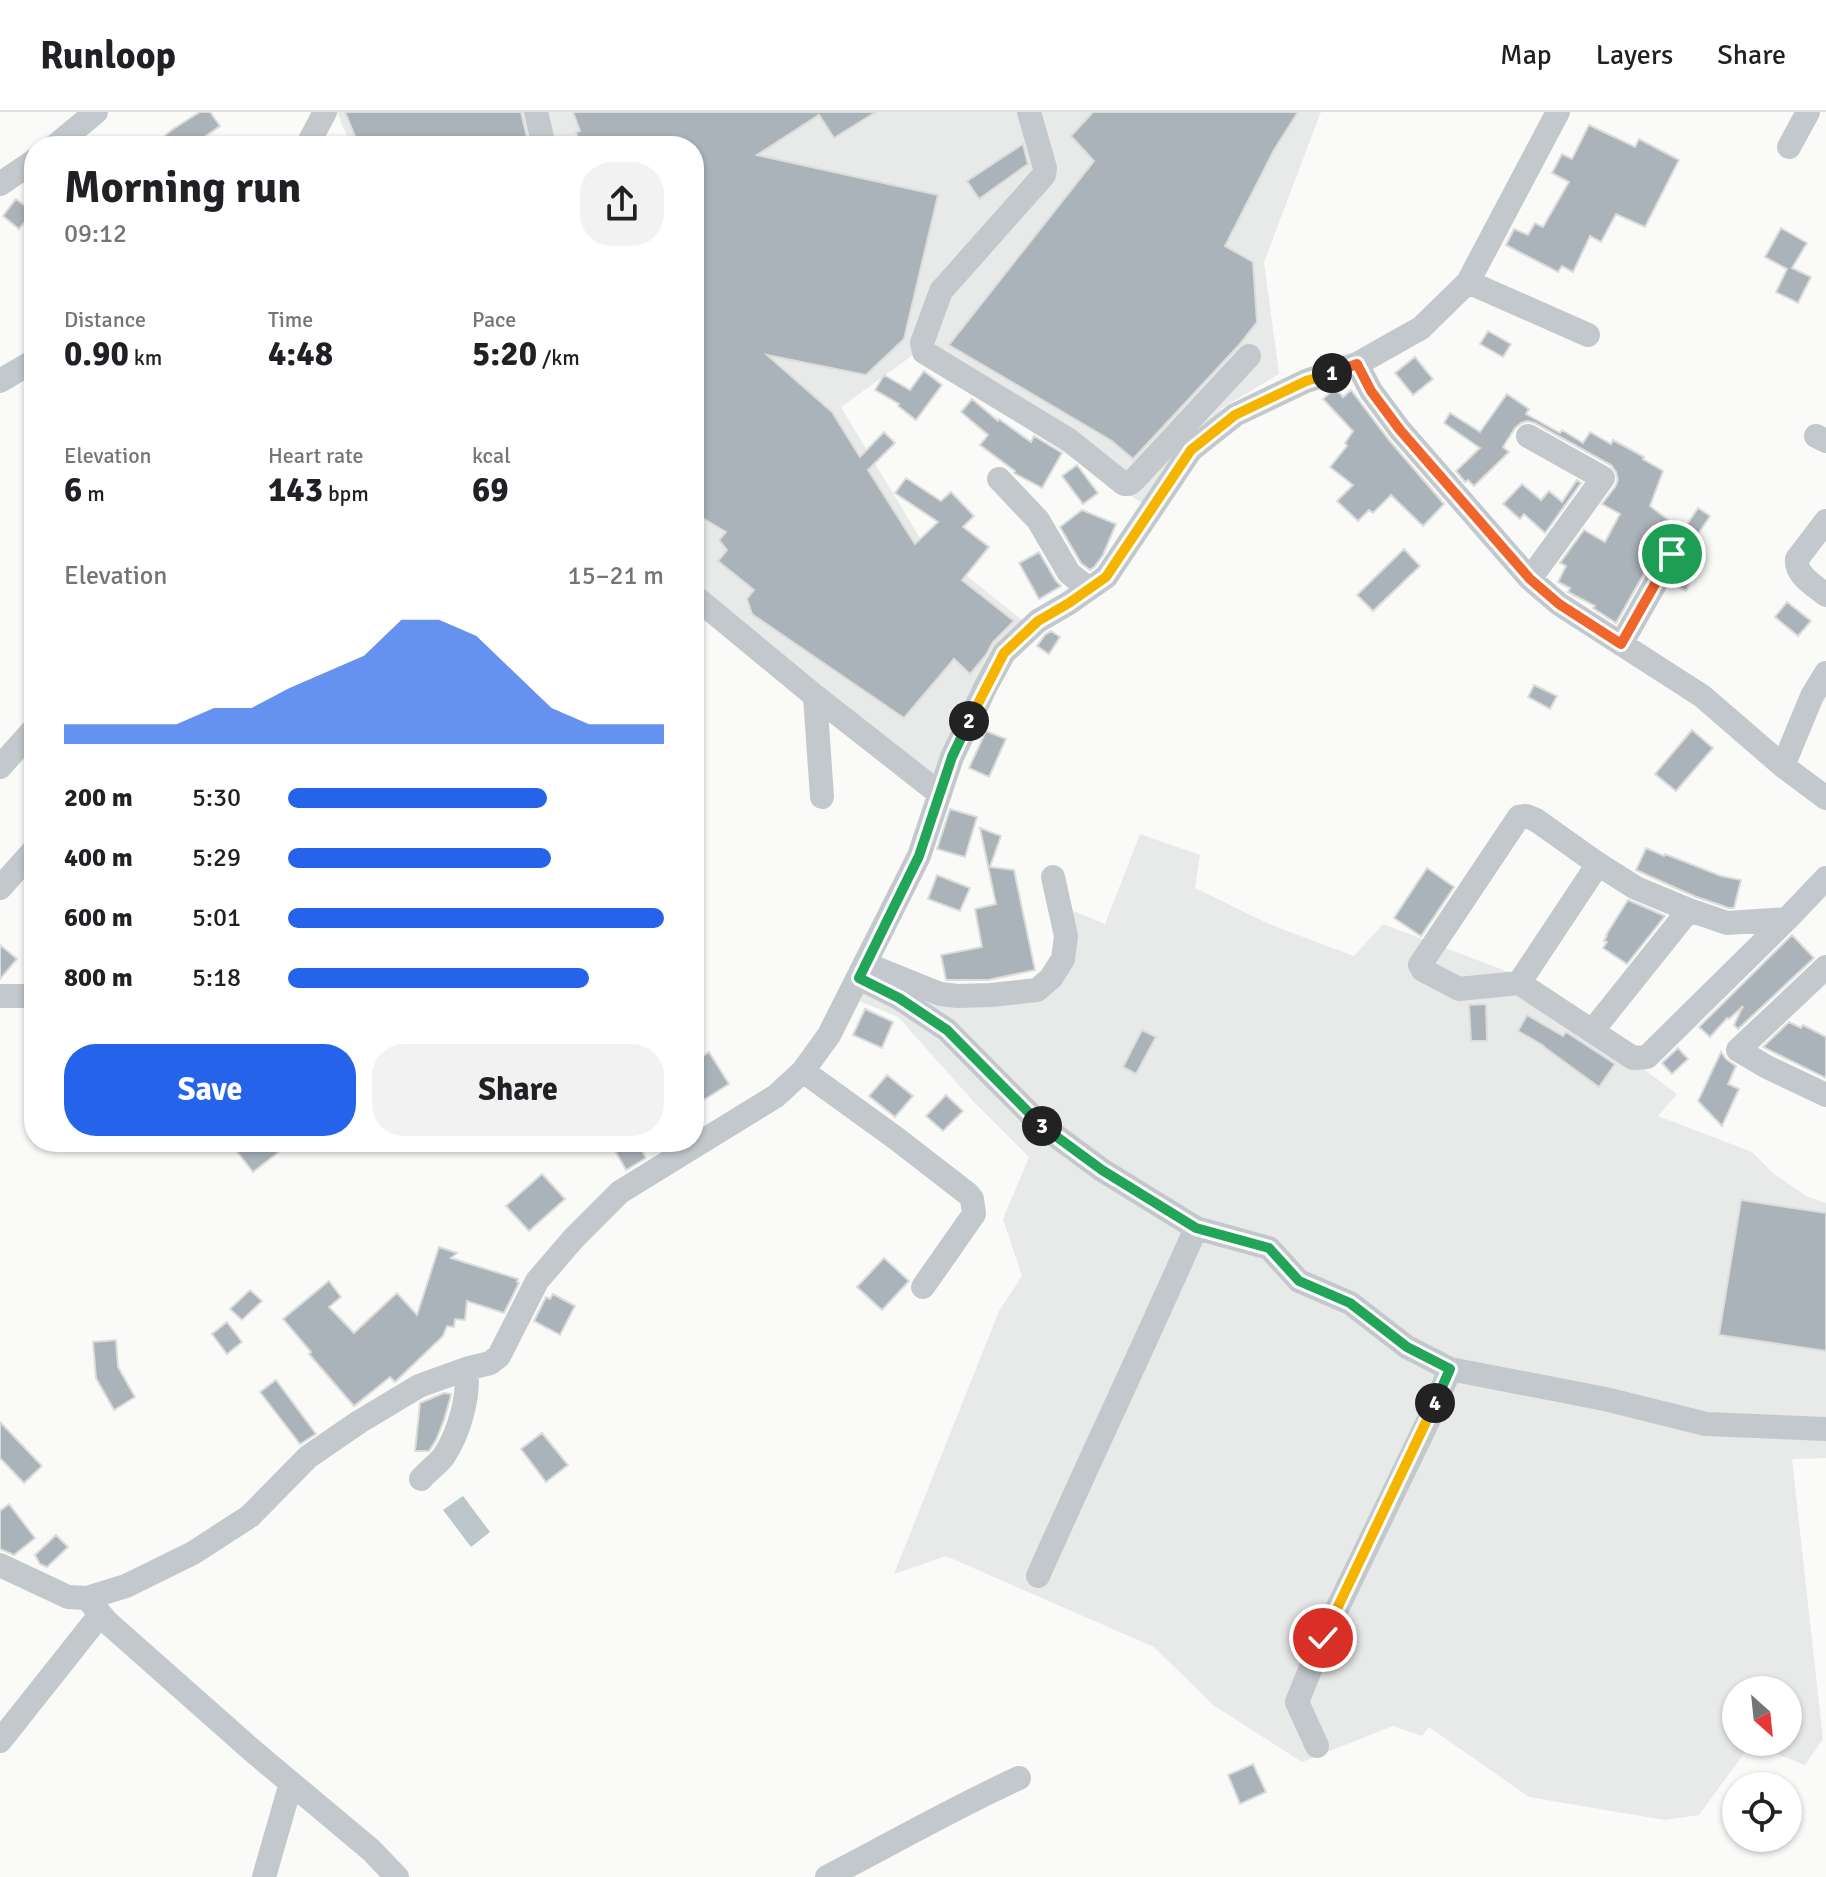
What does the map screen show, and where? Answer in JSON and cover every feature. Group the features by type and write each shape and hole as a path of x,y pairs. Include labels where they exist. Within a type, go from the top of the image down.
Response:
{"street":[{"path":"67,136 96,112"},
{"path":"312,136 325,112"},
{"path":"536,112 542,136"},
{"path":"1029,112 1045,168 1044,175 941,291 922,343 924,352 1069,440 1124,484 1133,481 1249,356"},
{"path":"704,1140 776,1096 803,1071 829,1035 919,856 952,757 1004,653 1038,621 1106,577 1191,450 1235,415 1306,381 1357,364 1421,328 1468,282 1558,112"},
{"path":"1789,147 1808,112"},
{"path":"0,184 24,168"},
{"path":"1468,282 1588,335"},
{"path":"1357,364 1371,391 1400,430 1530,579 1559,604 1702,696 1783,766 1826,798"},
{"path":"0,381 24,367"},
{"path":"1528,436 1603,478 1530,579"},
{"path":"999,479 1038,520 1069,573 1089,589"},
{"path":"1826,521 1797,559 1796,566 1826,595"},
{"path":"1621,644 1672,554"},
{"path":"704,604 940,794"},
{"path":"1783,766 1812,696 1826,673"},
{"path":"815,696 822,797"},
{"path":"0,767 24,740"},
{"path":"1787,919 1727,923 1689,910 1636,888 1526,816 1519,817 1420,965 1423,970 1459,989 1519,983 1633,1058 1647,1057 1787,919 1826,878"},
{"path":"0,888 24,861"},
{"path":"1519,983 1598,864"},
{"path":"862,971 940,994 958,996 1037,990 1051,978 1063,959 1066,936 1053,877"},
{"path":"1593,1030 1689,910"},
{"path":"862,971 947,1030 1041,1125 1102,1170 1196,1228 1269,1248 1299,1281 1350,1303 1407,1347 1450,1369 1605,1399 1706,1424 1826,1429"},
{"path":"1824,971 1738,1050 1826,1095"},
{"path":"0,996 24,996"},
{"path":"803,1071 897,1139 972,1199 974,1214 923,1287"},
{"path":"0,1741 93,1607 126,1586 193,1553 250,1516 308,1457 359,1422 419,1386 490,1363 499,1356 537,1281 574,1238 620,1192 685,1152"},
{"path":"1038,1576 1196,1228"},
{"path":"421,1479 442,1458 454,1435 469,1385 466,1369"},
{"path":"1317,1746 1297,1702 1323,1638 1432,1413 1450,1369"},
{"path":"0,1565 93,1607 371,1850 397,1877"},
{"path":"827,1877 1019,1778"},
{"path":"264,1877 291,1783"}],"shaded area":[{"path":"337,112 1321,112 1264,262 1279,374 1222,408 1144,504 913,355 841,407 920,538 1028,625 927,791 704,618 704,136 347,136"},
{"path":"1140,834 1200,855 1195,888 1269,924 1354,956 1383,924 1519,976 1677,1094 1658,1116 1752,1152 1773,1173 1806,1196 1826,1203 1826,1458 1792,1459 1823,1739 1805,1765 1782,1756 1802,1756 1802,1676 1722,1676 1722,1756 1742,1756 1730,1772 1722,1772 1722,1784 1699,1815 1665,1820 1529,1797 1429,1727 1422,1736 1393,1726 1302,1762 1213,1705 1154,1647 946,1556 894,1574 999,1311 1022,1276 1003,1219 1029,1157 974,1102 898,1017 860,1001 871,975 991,1004 1071,963 1066,908 1105,924"},
{"path":"463,1496 490,1532 471,1547 443,1510"}],"building":[{"path":"200,112 210,112 220,126 206,136 164,136"},
{"path":"345,112 521,112 527,136 355,136"},
{"path":"573,112 876,112 834,138 819,115 757,155 938,195 904,339 866,375 767,355 832,412 860,457 884,432 895,443 868,470 915,544 938,522 895,493 906,478 941,501 951,492 974,516 963,527 989,547 962,580 1014,621 993,642 970,674 954,659 904,718 752,614 747,599 754,590 718,561 727,550 719,540 726,532 704,519 704,136 577,136 576,132 580,131"},
{"path":"1093,112 1298,112 1274,150 1225,246 1253,262 1257,322 1133,459 1112,441 949,345 1094,161 1071,136"},
{"path":"1589,125 1635,147 1639,139 1679,160 1645,227 1616,214 1601,242 1590,236 1573,272 1562,266 1558,272 1506,245 1514,229 1528,235 1535,223 1543,227 1569,182 1552,173 1562,154 1572,159"},
{"path":"1023,144 1028,164 979,199 967,181"},
{"path":"16,199 24,205 24,223 19,229 3,216"},
{"path":"1781,228 1807,243 1792,268 1811,277 1798,303 1776,292 1787,269 1765,257"},
{"path":"1488,331 1511,344 1503,357 1480,344"},
{"path":"1415,357 1433,379 1413,395 1395,373"},
{"path":"924,371 942,385 916,420 899,404 875,390 884,375 910,390"},
{"path":"1335,388 1343,397 1351,390 1444,504 1423,526 1391,495 1373,513 1369,510 1358,521 1337,501 1353,485 1330,467 1347,446 1345,443 1353,431 1323,399"},
{"path":"1507,394 1529,409 1526,414 1560,433 1562,430 1583,443 1590,432 1611,444 1613,440 1663,471 1650,506 1684,532 1677,540 1665,541 1659,547 1616,623 1558,582 1566,566 1560,563 1584,530 1605,542 1620,514 1602,504 1618,480 1611,465 1527,421 1515,428 1503,447 1509,452 1474,486 1468,480 1465,482 1456,471 1480,448 1444,423 1450,413 1480,432"},
{"path":"972,399 998,421 1031,442 1034,436 1062,453 1042,488 1014,473 980,445 988,435 961,412"},
{"path":"1077,465 1098,493 1083,504 1062,476"},
{"path":"1577,480 1581,483 1545,533 1524,514 1520,519 1503,504 1522,484 1541,500 1549,491 1562,502"},
{"path":"1698,508 1710,516 1696,537 1684,529"},
{"path":"1082,510 1116,524 1103,555 1090,570 1081,563 1060,527"},
{"path":"1404,549 1420,566 1373,611 1357,595"},
{"path":"1039,552 1061,586 1039,599 1019,563"},
{"path":"1684,564 1696,570 1686,591 1672,584"},
{"path":"1787,602 1811,621 1798,636 1775,617"},
{"path":"1051,631 1060,637 1049,654 1037,646"},
{"path":"1534,685 1557,696 1550,709 1528,697"},
{"path":"1692,730 1713,748 1676,791 1655,774"},
{"path":"986,731 1006,739 989,777 969,768"},
{"path":"950,809 977,817 965,857 937,849"},
{"path":"980,828 1001,836 990,867 1014,870 1035,970 988,980 946,980 941,955 982,947 975,909 996,904"},
{"path":"1646,848 1721,876 1741,880 1734,908 1694,896 1636,870"},
{"path":"1427,868 1454,887 1421,936 1394,918"},
{"path":"937,875 970,888 960,911 928,899"},
{"path":"1628,900 1665,916 1627,964 1603,948 1607,942 1604,941 1606,935"},
{"path":"1792,935 1814,958 1738,1029 1734,1025 1743,1006 1710,1037 1699,1027"},
{"path":"0,945 17,959 0,979"},
{"path":"1486,1004 1487,1041 1471,1041 1469,1005"},
{"path":"865,1009 893,1022 882,1048 853,1035"},
{"path":"1527,1015 1563,1036 1566,1032 1615,1064 1599,1087 1544,1046 1518,1031"},
{"path":"1789,1022 1801,1028 1803,1025 1826,1037 1826,1078 1763,1047"},
{"path":"1142,1030 1156,1037 1136,1074 1123,1067"},
{"path":"1678,1048 1688,1059 1672,1074 1662,1063"},
{"path":"709,1052 729,1084 704,1100 704,1055"},
{"path":"1721,1052 1736,1066 1728,1084 1739,1089 1722,1126 1698,1101"},
{"path":"887,1075 913,1096 895,1117 869,1096"},
{"path":"946,1095 963,1111 943,1131 926,1116"},
{"path":"237,1152 279,1152 253,1172"},
{"path":"616,1152 643,1152 646,1158 626,1170"},
{"path":"542,1174 565,1199 529,1231 506,1206"},
{"path":"1741,1200 1826,1213 1826,1351 1719,1335"},
{"path":"439,1247 457,1253 451,1258 518,1279 519,1283 504,1313 467,1301 465,1320 455,1319 454,1327 447,1326 443,1336 395,1382 390,1377 354,1406 283,1319 329,1281 341,1297 329,1307 354,1333 397,1293 417,1315"},
{"path":"884,1258 909,1281 882,1310 857,1287"},
{"path":"250,1290 262,1301 242,1320 230,1309"},
{"path":"553,1294 575,1306 560,1335 534,1321 546,1297 550,1299"},
{"path":"227,1322 242,1342 227,1354 212,1334"},
{"path":"116,1340 118,1367 135,1397 114,1410 96,1378 93,1342"},
{"path":"276,1380 316,1434 300,1444 260,1392"},
{"path":"444,1393 451,1394 436,1440 429,1451 415,1451 420,1403"},
{"path":"0,1422 42,1466 24,1483 0,1458"},
{"path":"542,1433 568,1465 546,1482 521,1449"},
{"path":"9,1504 35,1538 14,1555 0,1549 0,1511"},
{"path":"56,1535 68,1547 47,1567 40,1564 35,1555"},
{"path":"1253,1764 1266,1792 1240,1804 1228,1775"}],"route":[{"path":"1323,1638 1432,1413 1450,1369 1407,1347 1350,1303 1299,1281 1269,1248 1196,1228 1102,1170 1041,1125 947,1030 899,998 859,978 919,856 952,757 1004,653 1038,621 1106,577 1191,450 1235,415 1306,381 1357,364 1371,391 1400,430 1530,579 1559,604 1621,644 1672,554"}]}
